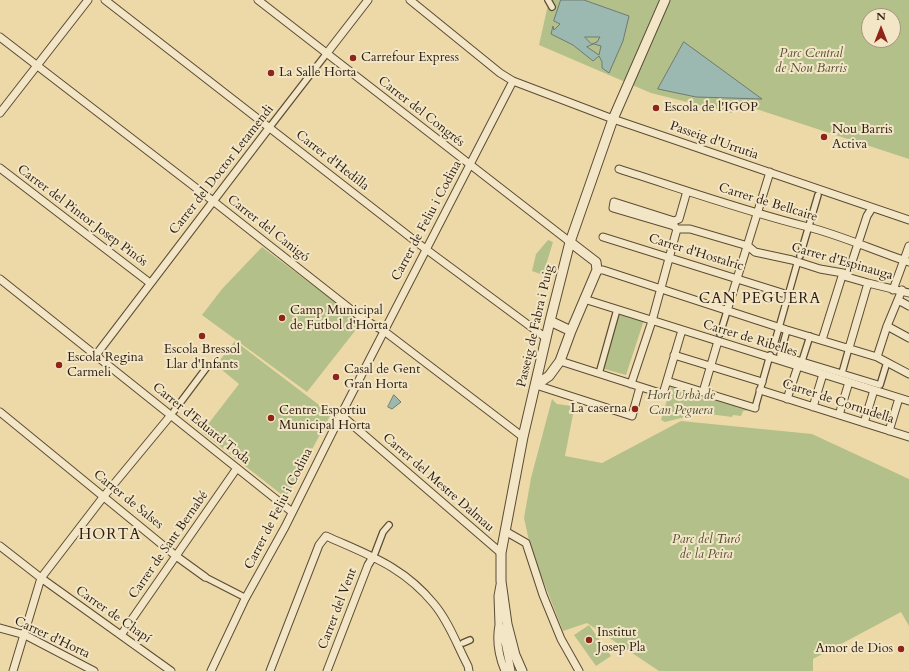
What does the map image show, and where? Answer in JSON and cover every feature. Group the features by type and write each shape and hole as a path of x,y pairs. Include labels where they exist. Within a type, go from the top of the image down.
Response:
{"street":[{"path":"0,113 88,0"},
{"name":"Carrer d'Hedilla","path":"105,0 426,249 546,338"},
{"name":"Carrer del Congrés","path":"258,0 570,242"},
{"name":"Carrer del Doctor Letamendi","path":"96,355 368,0"},
{"name":"Passeig d'Urrutia","path":"410,0 500,74 513,82 613,119 909,220"},
{"path":"548,0 552,7"},
{"name":"Passeig de Fabra i Puig","path":"522,671 515,655 507,624 501,581 501,553 523,437 570,242 613,119 665,0"},
{"name":"Carrer del Canigó","path":"0,37 363,319 384,331 523,437"},
{"name":"Carrer de Feliu i Codina","path":"210,671 246,598 292,512 513,82"},
{"name":"Carrer del Pintor Josep Pinós","path":"0,168 150,283"},
{"name":"Carrer de Bellcaire","path":"619,169 758,214 808,227 906,262"},
{"path":"703,392 770,172"},
{"path":"631,384 652,320 669,257 675,225 679,219 687,191"},
{"path":"800,256 818,195"},
{"name":"Carrer d'Espinauga","path":"675,225 614,202 613,208 748,246 755,252 792,260 893,290 906,291"},
{"path":"822,340 872,208"},
{"name":"Carrer d'Hostalric","path":"603,237 782,292"},
{"path":"536,385 549,376 560,361 571,331 598,270 596,262 570,242"},
{"path":"893,290 906,262 909,246"},
{"path":"667,381 755,408 797,264"},
{"path":"598,270 877,357 909,374"},
{"name":"Carrer d'Eduard Toda","path":"0,280 173,413 237,468 292,512"},
{"path":"842,373 868,283"},
{"path":"877,357 887,326 898,300 906,291"},
{"name":"Carrer de Ribelles","path":"584,300 682,330 719,338 762,354 772,350 823,374 909,401"},
{"path":"898,300 909,306"},
{"path":"600,370 616,313"},
{"path":"550,321 571,331"},
{"path":"887,326 909,338"},
{"path":"560,361 663,394 682,330"},
{"path":"787,330 780,355 800,364 842,373 880,385 887,362"},
{"path":"787,399 810,336"},
{"path":"674,355 762,382"},
{"path":"13,671 41,578 104,496 173,413 207,367"},
{"path":"813,407 823,374"},
{"path":"839,415 849,382"},
{"path":"536,385 632,416 640,387"},
{"name":"Carrer de Cornudella","path":"760,390 909,437"},
{"path":"864,423 874,390"},
{"path":"889,431 899,398"},
{"name":"Carrer de Salses","path":"0,412 176,556 205,577 246,598"},
{"name":"Carrer del Mestre Dalmau","path":"341,415 501,553"},
{"name":"Carrer de Sant Bernabé","path":"121,635 237,468"},
{"name":"Carrer del Vent","path":"327,671 368,565 374,555 383,532 389,525"},
{"path":"505,532 526,543 561,638 579,671"},
{"path":"270,671 319,545 326,536 374,555 409,578 434,603 445,620 468,666 469,671"},
{"name":"Carrer de Chapí","path":"0,546 41,578 171,671"},
{"path":"501,581 498,596 498,634 499,648 505,671"},
{"path":"499,625 502,632 510,671"},
{"name":"Carrer d'Horta","path":"0,628 24,635 94,671"},
{"path":"463,642 470,640"}],"green space":[{"name":"Parc Central de Nou Barris","path":"549,0 909,0 909,159 747,106 740,106 731,113 651,93 539,45"},
{"path":"548,240 553,242 543,275 532,271 536,254"},
{"name":"Camp Municipal de Futbol d'Horta","path":"262,247 362,322 307,392 202,315 222,289"},
{"path":"616,312 644,320 626,375 597,367"},
{"name":"Centre Esportiu Municipal Horta","path":"235,341 331,414 286,498 202,432 239,384 216,365"},
{"name":"Hort Urbà de Can Peguera","path":"671,387 749,410 743,411 741,416 733,415 732,417 701,413 665,422 661,420"},
{"name":"Parc del Turó de la Peira","path":"552,399 557,404 571,406 574,409 565,456 602,463 681,421 812,434 909,479 909,626 901,612 813,659 813,671 659,671 587,623 563,631 531,550 524,518 531,478"},
{"path":"589,625 611,656 596,666 574,635"}],"water":[{"path":"561,0 584,0 629,16 623,41 609,73 602,68 602,62 599,56 593,61 573,45 551,34 553,26 554,30 560,24 554,21","holes":["585,37 600,37 597,42 592,44","594,44 601,46 599,55 587,47"]},
{"path":"684,42 762,99 696,97 658,89"},
{"path":"394,395 401,402 392,409 388,407"}],"place":[{"name":"Carrefour Express","path":"353,58"},
{"name":"La Salle Horta","path":"271,73"},
{"name":"Escola de l'IGOP","path":"656,108"},
{"name":"Nou Barris Activa","path":"824,137"},
{"name":"Camp Municipal de Futbol d'Horta","path":"282,318"},
{"name":"Escola Bressol Llar d'Infants","path":"202,336"},
{"name":"Escola Regina Carmeli","path":"59,365"},
{"name":"Casal de Gent Gran Horta","path":"336,377"},
{"name":"La caserna","path":"635,409"},
{"name":"Centre Esportiu Municipal Horta","path":"271,418"},
{"name":"Institut Josep Pla","path":"589,640"},
{"name":"Amor de Dios","path":"901,649"}],"district":[{"name":"CAN PEGUERA","path":"760,300"},
{"name":"HORTA","path":"110,536"}]}
